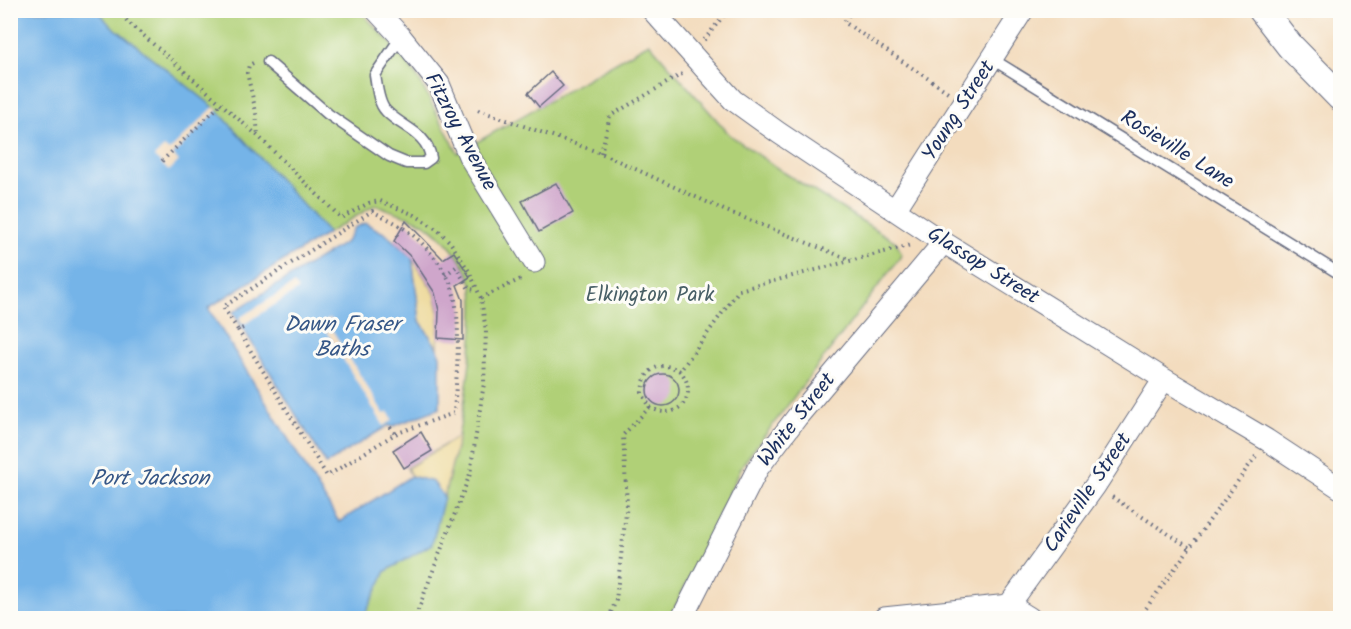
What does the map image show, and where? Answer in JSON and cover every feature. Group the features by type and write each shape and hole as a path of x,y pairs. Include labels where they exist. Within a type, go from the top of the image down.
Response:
{"street":[{"name":"Fitzroy Avenue","path":"376,10 439,84 469,156 533,268"},
{"name":"Glassop Street","path":"652,10 733,100 939,240 1267,440 1341,488"},
{"name":"Young Street","path":"895,210 1023,10"},
{"path":"1262,10 1290,46 1341,97"},
{"name":"White Street","path":"686,618 758,468 939,240"},
{"name":"Carieville Street","path":"1004,612 1095,486 1164,379"},
{"path":"884,618 1004,612 1030,618"}],"lane":[{"path":"268,62 328,114 389,156 406,163 424,163 431,158 430,150 420,135 384,110 377,91 375,75 401,37"},
{"name":"Rosieville Lane","path":"992,59 1341,274"}],"path":[{"path":"119,10 127,21 259,137 341,218 369,203 380,201 415,215 438,230 460,256 481,298 486,331 485,355 471,474 415,618"},
{"path":"601,153 610,116 696,59 728,10"},
{"path":"852,10 844,22 964,103"},
{"path":"259,137 247,73 249,64 258,61 268,62"},
{"path":"162,161 221,104"},
{"path":"478,110 601,153 724,210 851,261"},
{"path":"372,211 401,226 430,251 445,275 450,281 456,307 457,363 454,413 395,434 327,476 223,307 372,211"},
{"path":"680,371 739,290 939,240"},
{"path":"445,275 456,267 469,289 477,290"},
{"path":"481,298 533,268"},
{"path":"238,330 243,328"},
{"path":"657,367 673,367 680,371 688,383 687,398 683,404 678,409 664,412 650,407 642,393 645,377 657,367"},
{"path":"609,618 616,600 627,504 623,435 650,407"},
{"path":"389,425 395,434"},
{"path":"1139,618 1267,440"},
{"path":"1095,486 1190,548"}],"green space":[{"name":"Elkington Park","path":"99,11 360,11 399,52 418,78 458,153 649,43 730,135 783,172 896,242 902,255 743,464 670,618 363,618 386,571 432,543 452,463 468,382 474,307 468,273 450,247 432,229 414,219 375,205 328,233 216,109 107,22"}],"sand":[{"path":"412,258 435,293 439,311 438,349 420,321"},
{"path":"459,436 444,497 433,482 411,476 407,468"}],"water":[{"name":"Port Jackson","path":"10,11 99,11 107,22 216,109 328,233 208,308 339,522 411,476 433,482 444,497 432,544 386,571 363,618 11,618"},
{"name":"Dawn Fraser Baths","path":"365,223 386,234 412,258 420,321 440,356 440,408 391,427 389,425 326,464 233,312 346,242 354,228"}],"pier":[{"path":"214,107 218,110 173,155 179,161 169,171 154,157 164,147 169,151"},
{"path":"294,284 298,290 243,325 239,318"},
{"path":"330,318 335,325 331,328 384,414 388,412 393,420 384,426 321,323"}],"building":[{"path":"551,72 563,86 539,107 528,93"},
{"path":"556,183 573,213 539,232 522,201"},
{"path":"406,221 443,259 454,252 470,277 457,285 463,300 463,340 438,338 439,311 435,293 412,258 394,241"},
{"path":"663,374 674,379 679,390 674,401 663,406 652,401 647,390 652,379"},
{"path":"421,432 432,451 404,468 393,450"}]}
